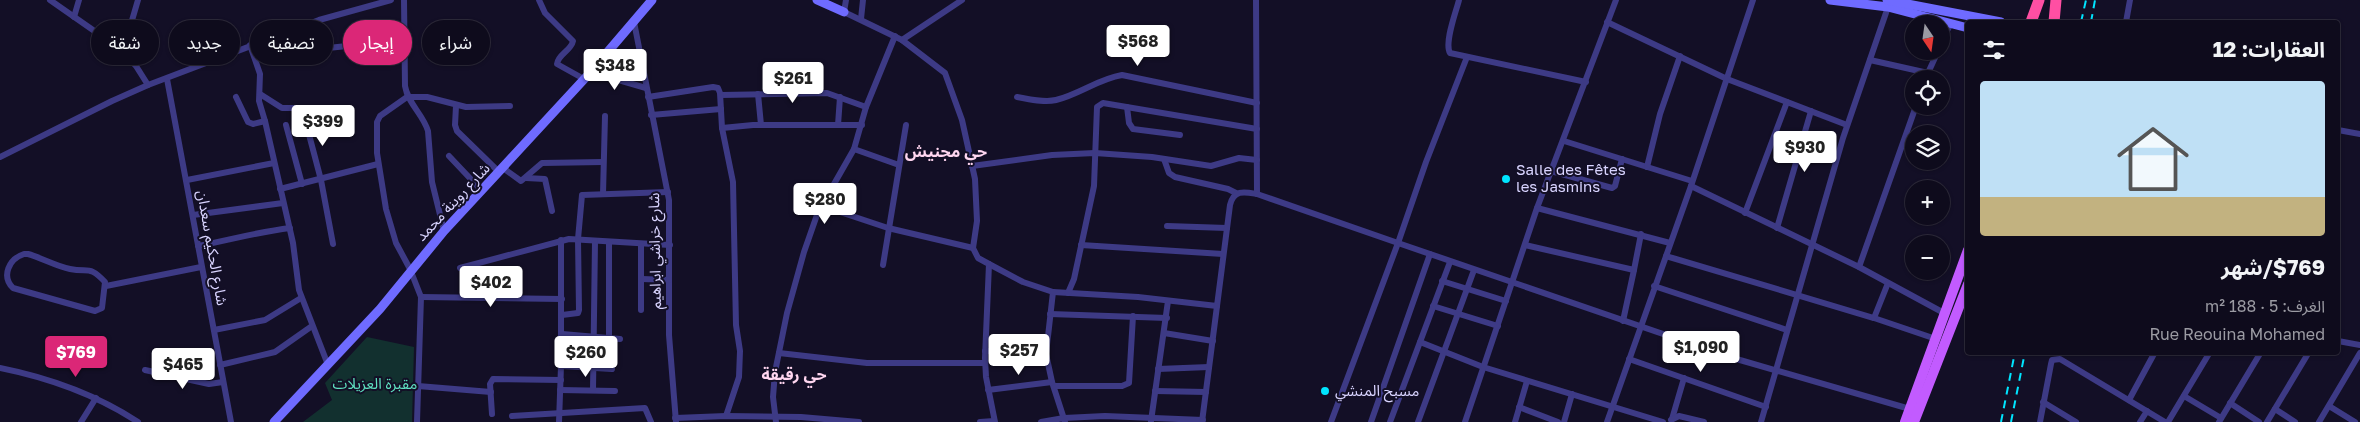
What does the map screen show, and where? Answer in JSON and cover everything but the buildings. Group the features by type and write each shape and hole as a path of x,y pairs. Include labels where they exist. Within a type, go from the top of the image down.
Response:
{"highway":[{"path":"2032,20 2039,0"},
{"path":"2054,20 2056,0"}],"main road":[{"name":"شارع روينة محمد","path":"274,422 380,309 410,269 588,76 652,0"},
{"path":"817,0 844,12"},
{"path":"1830,0 1888,4 1988,20"},
{"path":"1888,4 1924,15"},
{"path":"1950,23 1965,27"},
{"path":"1905,422 1965,258"},
{"path":"1914,422 1965,292"}],"street":[{"path":"50,0 91,29"},
{"path":"74,17 79,0"},
{"path":"132,20 138,0"},
{"path":"319,20 391,0"},
{"path":"404,0 404,20"},
{"path":"539,0 545,13 573,41 572,46 558,58 557,64 588,76 646,88"},
{"path":"846,0 844,12 862,19 902,40 945,73 962,120 972,166 977,221 973,248 978,258 1008,272 1023,282 1052,292 1129,296 1217,306"},
{"path":"862,19 863,0"},
{"path":"902,40 962,0"},
{"path":"1256,0 1257,194"},
{"path":"1459,0 1448,49 1451,54 1586,82"},
{"path":"1464,422 1514,281 1537,208 1616,0"},
{"path":"1606,422 1692,183 1753,0"},
{"path":"2126,20 2130,0"},
{"path":"1761,422 1847,125 1888,4"},
{"name":"شارع خراشي ابراهيم","path":"634,22 651,116 668,192 670,245 669,335 675,420"},
{"path":"1607,22 1727,79 1847,125"},
{"path":"776,420 773,397 779,353 796,280 818,212 854,149 866,107 895,36"},
{"path":"0,157 112,101 250,45"},
{"path":"1647,167 1660,114 1680,56"},
{"path":"1331,422 1426,162 1467,57"},
{"path":"1870,60 1906,70"},
{"path":"135,65 148,86"},
{"path":"257,65 260,74 259,101 290,228 301,298 328,365"},
{"path":"403,65 407,97 426,124 428,131 432,182 444,231"},
{"path":"1017,97 1054,100 1075,94 1109,77 1122,75 1257,103"},
{"name":"شارع الحكيم سعدان","path":"167,79 231,422"},
{"path":"648,97 716,86 721,95 722,128 733,182 736,317 740,366 739,377 726,416"},
{"path":"721,95 827,93 866,107"},
{"path":"260,94 282,108 302,108 321,180 333,244"},
{"path":"758,94 761,125"},
{"path":"236,97 248,122 253,124 265,121"},
{"path":"417,422 421,297 410,269 402,258 386,209 378,164 376,132 380,116 407,97 426,98 456,106 510,106"},
{"path":"838,125 840,97"},
{"path":"1745,213 1787,102"},
{"path":"1068,294 1074,279 1094,186 1097,108 1104,104 1127,107 1257,129"},
{"path":"456,106 455,125 457,130 501,170 520,180 526,178 545,179 552,211"},
{"path":"1127,107 1128,123 1133,128 1180,135"},
{"path":"651,116 721,109"},
{"path":"1777,228 1811,111"},
{"path":"1859,267 1913,115"},
{"path":"603,194 605,116"},
{"path":"286,125 302,184"},
{"path":"722,128 761,125 862,125"},
{"path":"883,265 906,125"},
{"path":"2340,130 2360,134"},
{"path":"1564,141 1692,183 1745,213 1859,267 1944,312"},
{"path":"854,149 899,165"},
{"path":"972,166 1052,155 1095,153 1164,159 1211,166 1239,158 1257,160"},
{"path":"449,156 482,191"},
{"path":"1164,159 1170,173 1175,177 1228,189 1236,193 1257,194 1398,242 1450,262 1514,281 1640,327 1775,371 1832,385 1910,409"},
{"path":"1551,171 1612,188 1615,186 1622,159"},
{"path":"187,180 274,162"},
{"path":"526,178 537,166 542,164 603,162"},
{"path":"280,189 378,164"},
{"path":"562,314 579,312 578,239 582,195 668,192"},
{"path":"1040,422 1105,416 1151,420 1202,421 1231,199 1236,193"},
{"path":"193,215 283,203"},
{"path":"822,206 888,228 973,248"},
{"path":"1537,208 1670,243"},
{"path":"1167,226 1227,228"},
{"path":"198,246 232,240 251,233 290,228"},
{"path":"1623,321 1641,234"},
{"path":"460,268 562,240 578,239 641,245 670,245"},
{"path":"559,422 562,334 562,240"},
{"path":"593,390 595,240"},
{"path":"609,242 609,338"},
{"path":"641,245 641,310"},
{"path":"1525,245 1634,270"},
{"path":"1081,246 1223,254"},
{"path":"28,254 71,269 93,271 105,282 106,286 102,308 95,311 13,288 6,277 14,258 28,254"},
{"path":"1373,422 1430,254"},
{"path":"1666,256 1874,318 1936,339"},
{"path":"1390,422 1450,262"},
{"path":"980,422 994,422 985,364 989,264"},
{"path":"106,286 201,267"},
{"path":"1418,422 1474,270"},
{"path":"642,280 669,280"},
{"path":"1442,281 1506,301"},
{"path":"1874,318 1888,283"},
{"path":"1654,286 1787,330"},
{"path":"1052,292 1046,354 1052,384 1065,420"},
{"path":"421,297 562,298"},
{"path":"214,330 265,320 301,298"},
{"path":"1151,420 1168,301"},
{"path":"1433,306 1498,326"},
{"path":"1050,314 1167,318"},
{"path":"988,390 1052,384 1122,386 1129,383 1132,316"},
{"path":"220,365 275,352 312,326"},
{"path":"562,334 620,339"},
{"path":"1164,334 1213,341"},
{"path":"2340,341 2360,346"},
{"path":"1420,342 1483,367 1663,422"},
{"path":"986,351 1046,354"},
{"path":"779,353 867,363 985,364"},
{"path":"2319,422 2360,353"},
{"path":"2040,422 2053,355"},
{"path":"2129,400 2153,355"},
{"path":"2052,360 2060,359 2072,365 2166,422 2208,355"},
{"path":"2184,396 2220,420 2259,355"},
{"path":"2267,422 2307,355"},
{"path":"1629,359 1766,407"},
{"path":"561,366 612,369"},
{"path":"1158,369 1209,367"},
{"path":"0,368 41,377 96,398 138,422"},
{"path":"145,370 209,384 223,382"},
{"path":"1670,420 1684,378"},
{"path":"492,414 490,382 493,379 561,380"},
{"path":"1514,422 1528,381"},
{"path":"418,386 491,392"},
{"path":"560,390 615,391"},
{"path":"1155,391 1206,392"},
{"path":"1564,422 1572,394"},
{"path":"81,422 96,398"},
{"path":"2043,402 2076,422"},
{"path":"2230,403 2258,422"},
{"path":"2329,406 2355,422"},
{"path":"1519,407 1558,422"},
{"path":"512,416 645,408 651,422"},
{"path":"2275,409 2295,422"},
{"path":"2140,422 2147,411"},
{"path":"675,420 726,416 776,420 829,418 859,422"},
{"path":"1670,420 1679,416 1704,422"}],"green space":[{"name":"مقبرة العزيلات","path":"367,337 414,347 412,422 303,422 332,400 325,383"}],"railway":[{"path":"2081,20 2086,0"},
{"path":"2091,20 2095,0"},
{"path":"2001,422 2014,355"},
{"path":"2011,422 2024,355"}],"place":[{"name":"Salle des Fêtes les Jasmins","path":"1506,179"},
{"name":"مسبح المنشي","path":"1325,391"}],"district":[{"name":"حي مجنيش","path":"946,151"},
{"name":"حي رقيقة","path":"794,374"}]}
